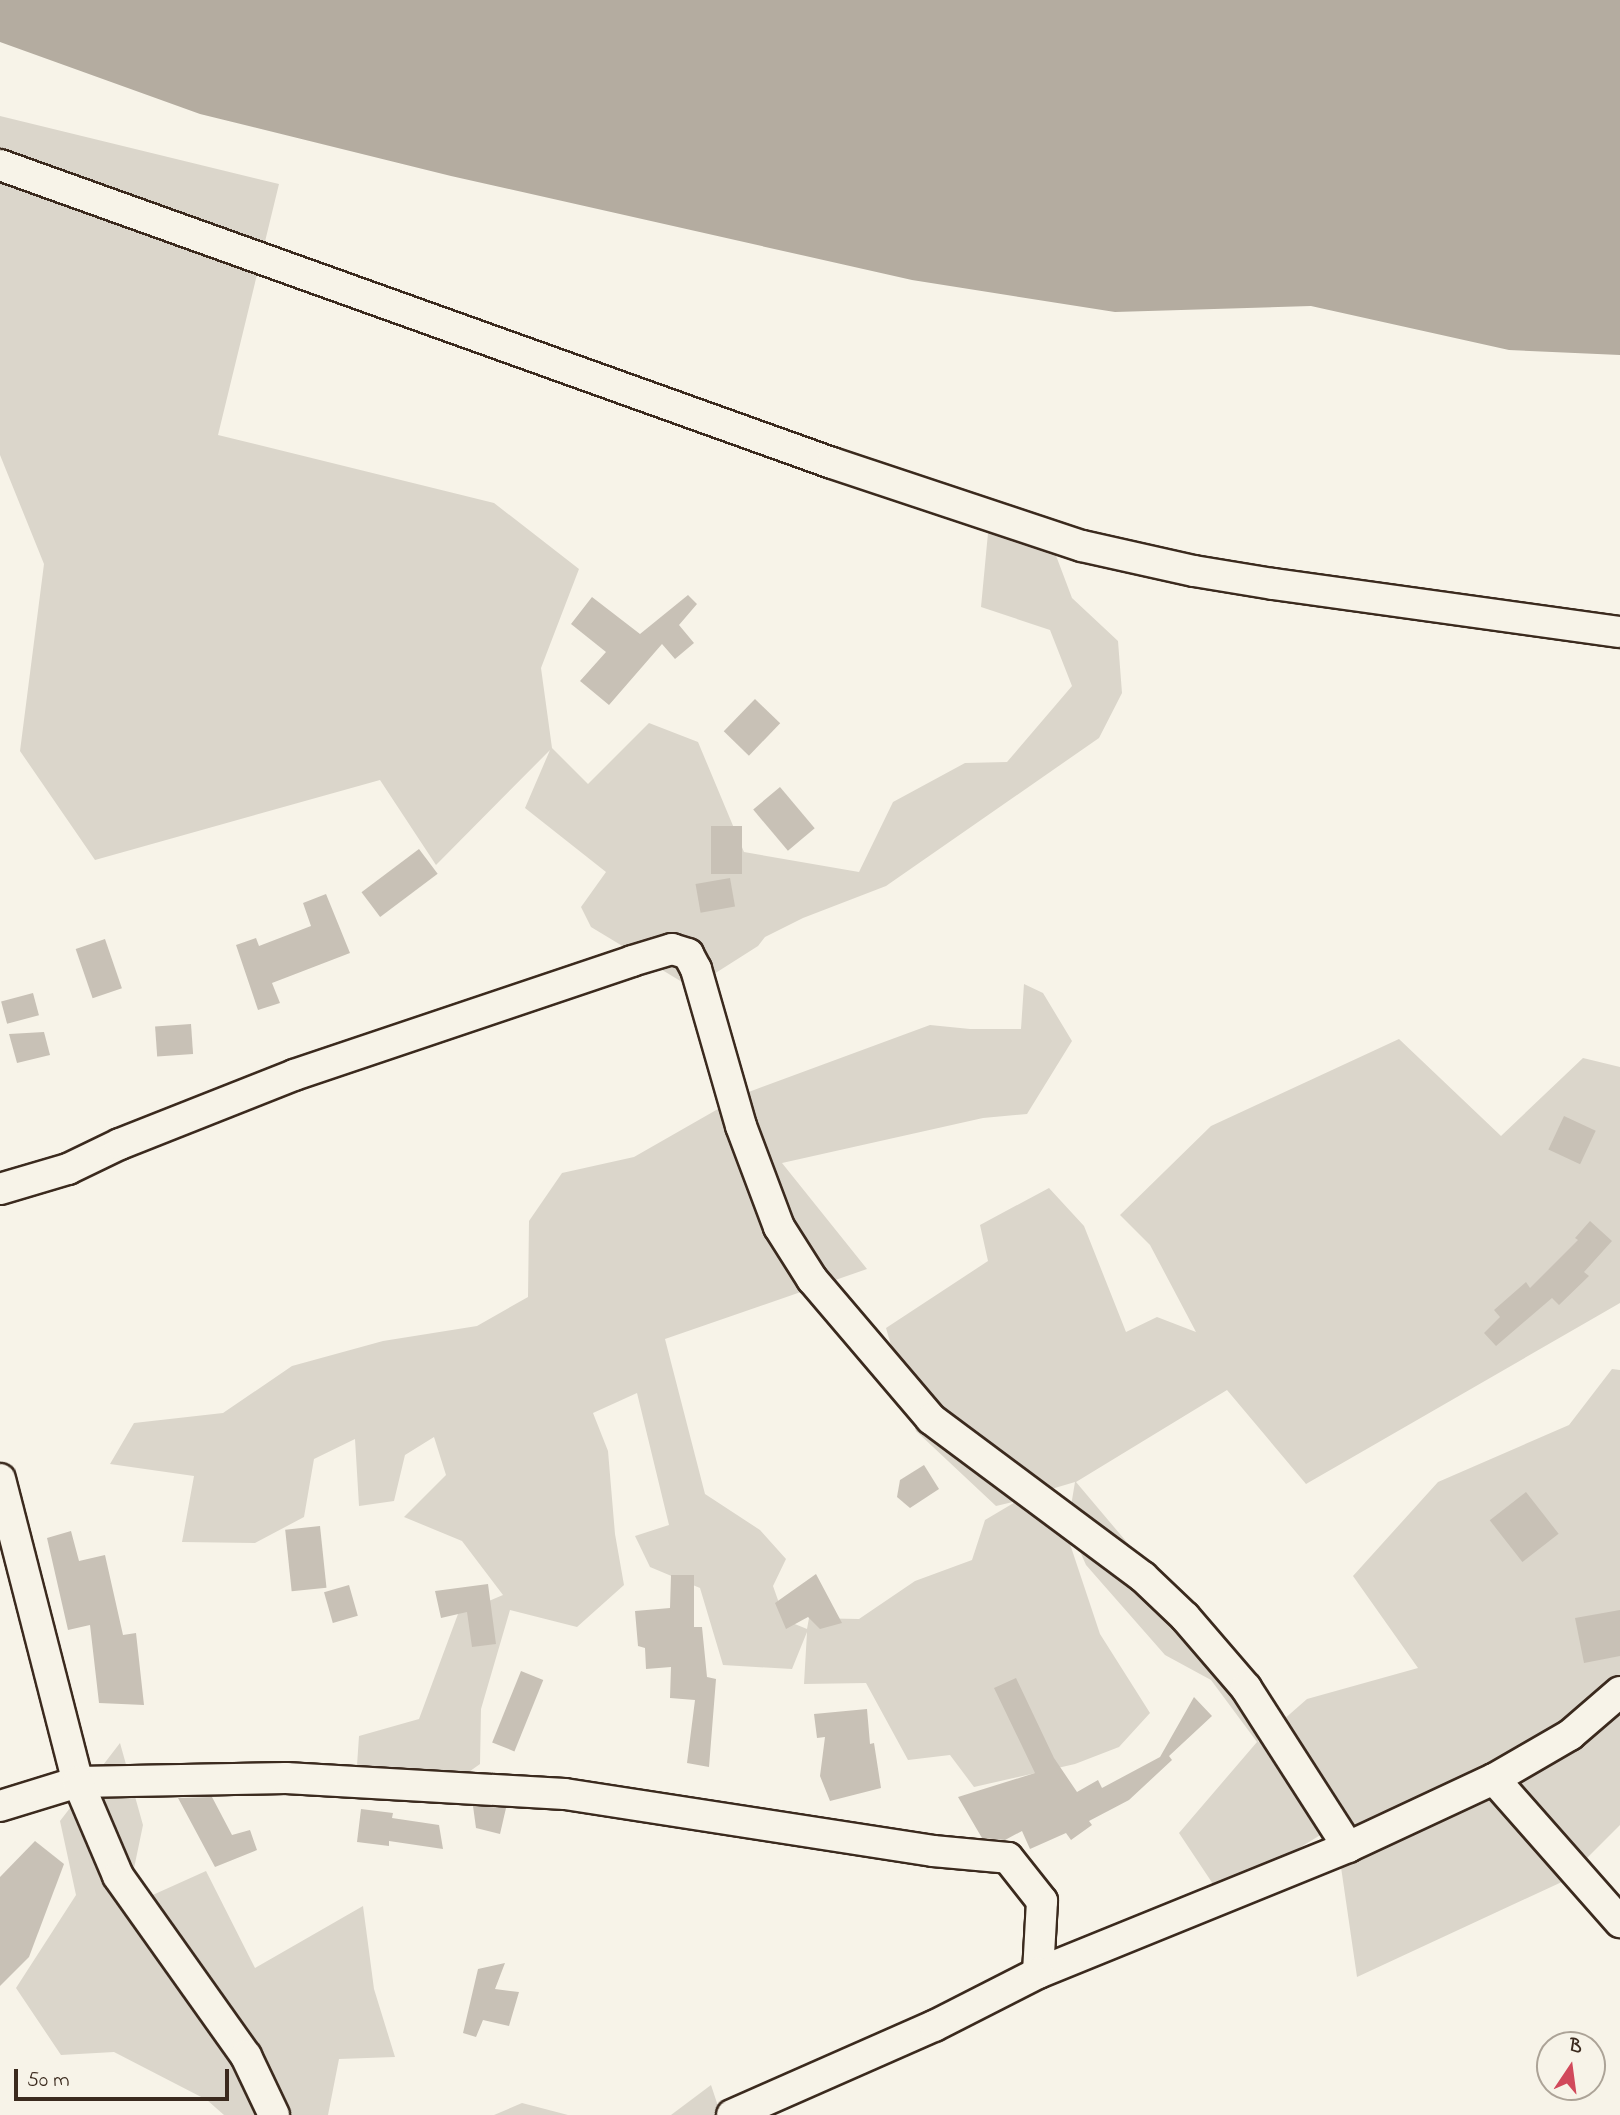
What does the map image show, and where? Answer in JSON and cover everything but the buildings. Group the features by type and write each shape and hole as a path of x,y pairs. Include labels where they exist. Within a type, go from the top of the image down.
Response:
{"street":[{"path":"0,165 819,458 1071,543 1207,573 1620,632"},
{"path":"0,1189 68,1169 120,1144 294,1075 632,961 672,949 688,954 696,969 741,1126 779,1227 812,1279 931,1419 1143,1577 1185,1616 1246,1688 1348,1847"},
{"path":"0,1479 78,1782 118,1876 246,2056 274,2115"},
{"path":"732,2115 934,2026 1038,1973 1348,1847 1494,1779 1570,1735 1620,1692"},
{"path":"0,1807 78,1782 286,1778 565,1794 933,1851 1008,1858 1042,1901 1038,1973"},
{"path":"1494,1779 1620,1922"}],"shaded area":[{"path":"0,0 1620,0 1620,355 1509,350 1311,306 1115,312 912,280 451,176 200,114 0,42"},
{"path":"0,116 279,184 218,435 494,503 579,569 541,668 552,748 588,784 649,723 698,742 744,852 859,872 893,802 965,763 1007,762 1072,686 1050,630 981,607 988,533 1049,537 1072,598 1118,641 1122,693 1099,738 886,886 803,918 765,937 758,946 692,988 591,927 581,907 606,872 525,808 550,750 436,865 380,780 95,860 20,751 44,564 0,455"},
{"path":"1024,984 1043,993 1072,1041 1027,1114 983,1118 782,1163 867,1269 665,1339 705,1494 760,1530 786,1559 773,1586 785,1620 807,1629 809,1618 859,1619 915,1581 972,1560 985,1520 1017,1501 996,1506 916,1431 886,1328 988,1261 980,1225 1049,1188 1084,1226 1126,1332 1157,1317 1196,1332 1150,1245 1120,1215 1211,1126 1399,1039 1501,1136 1583,1058 1620,1067 1620,1303 1306,1484 1227,1390 1076,1482 1233,1668 1254,1710 1258,1742 1307,1699 1418,1668 1353,1576 1438,1482 1569,1425 1612,1369 1620,1370 1620,1825 1564,1881 1357,1977 1335,1826 1221,1896 1179,1833 1257,1742 1211,1680 1165,1655 1086,1565 1068,1524 1075,1482 1021,1498 1061,1517 1100,1634 1150,1713 1119,1747 1075,1764 974,1787 950,1755 908,1760 866,1683 804,1684 807,1632 792,1669 723,1665 700,1588 650,1567 635,1536 669,1525 637,1393 593,1413 608,1451 615,1534 624,1585 577,1627 510,1610 481,1709 480,1764 431,1799 355,1795 359,1736 419,1719 458,1614 503,1595 462,1541 404,1517 446,1475 434,1437 405,1455 394,1501 359,1506 355,1439 314,1459 304,1517 255,1543 182,1542 194,1476 110,1464 134,1423 223,1413 292,1366 383,1341 477,1326 528,1297 529,1221 562,1173 634,1157 746,1093 930,1025 970,1029 1021,1029"},
{"path":"120,1743 143,1825 126,1907 206,1871 255,1968 363,1906 374,1989 395,2057 339,2059 328,2115 224,2115 207,2100 114,2052 61,2055 16,1988 76,1895 60,1821"},
{"path":"711,2085 721,2115 671,2115"},
{"path":"522,2103 568,2115 494,2115"}]}
